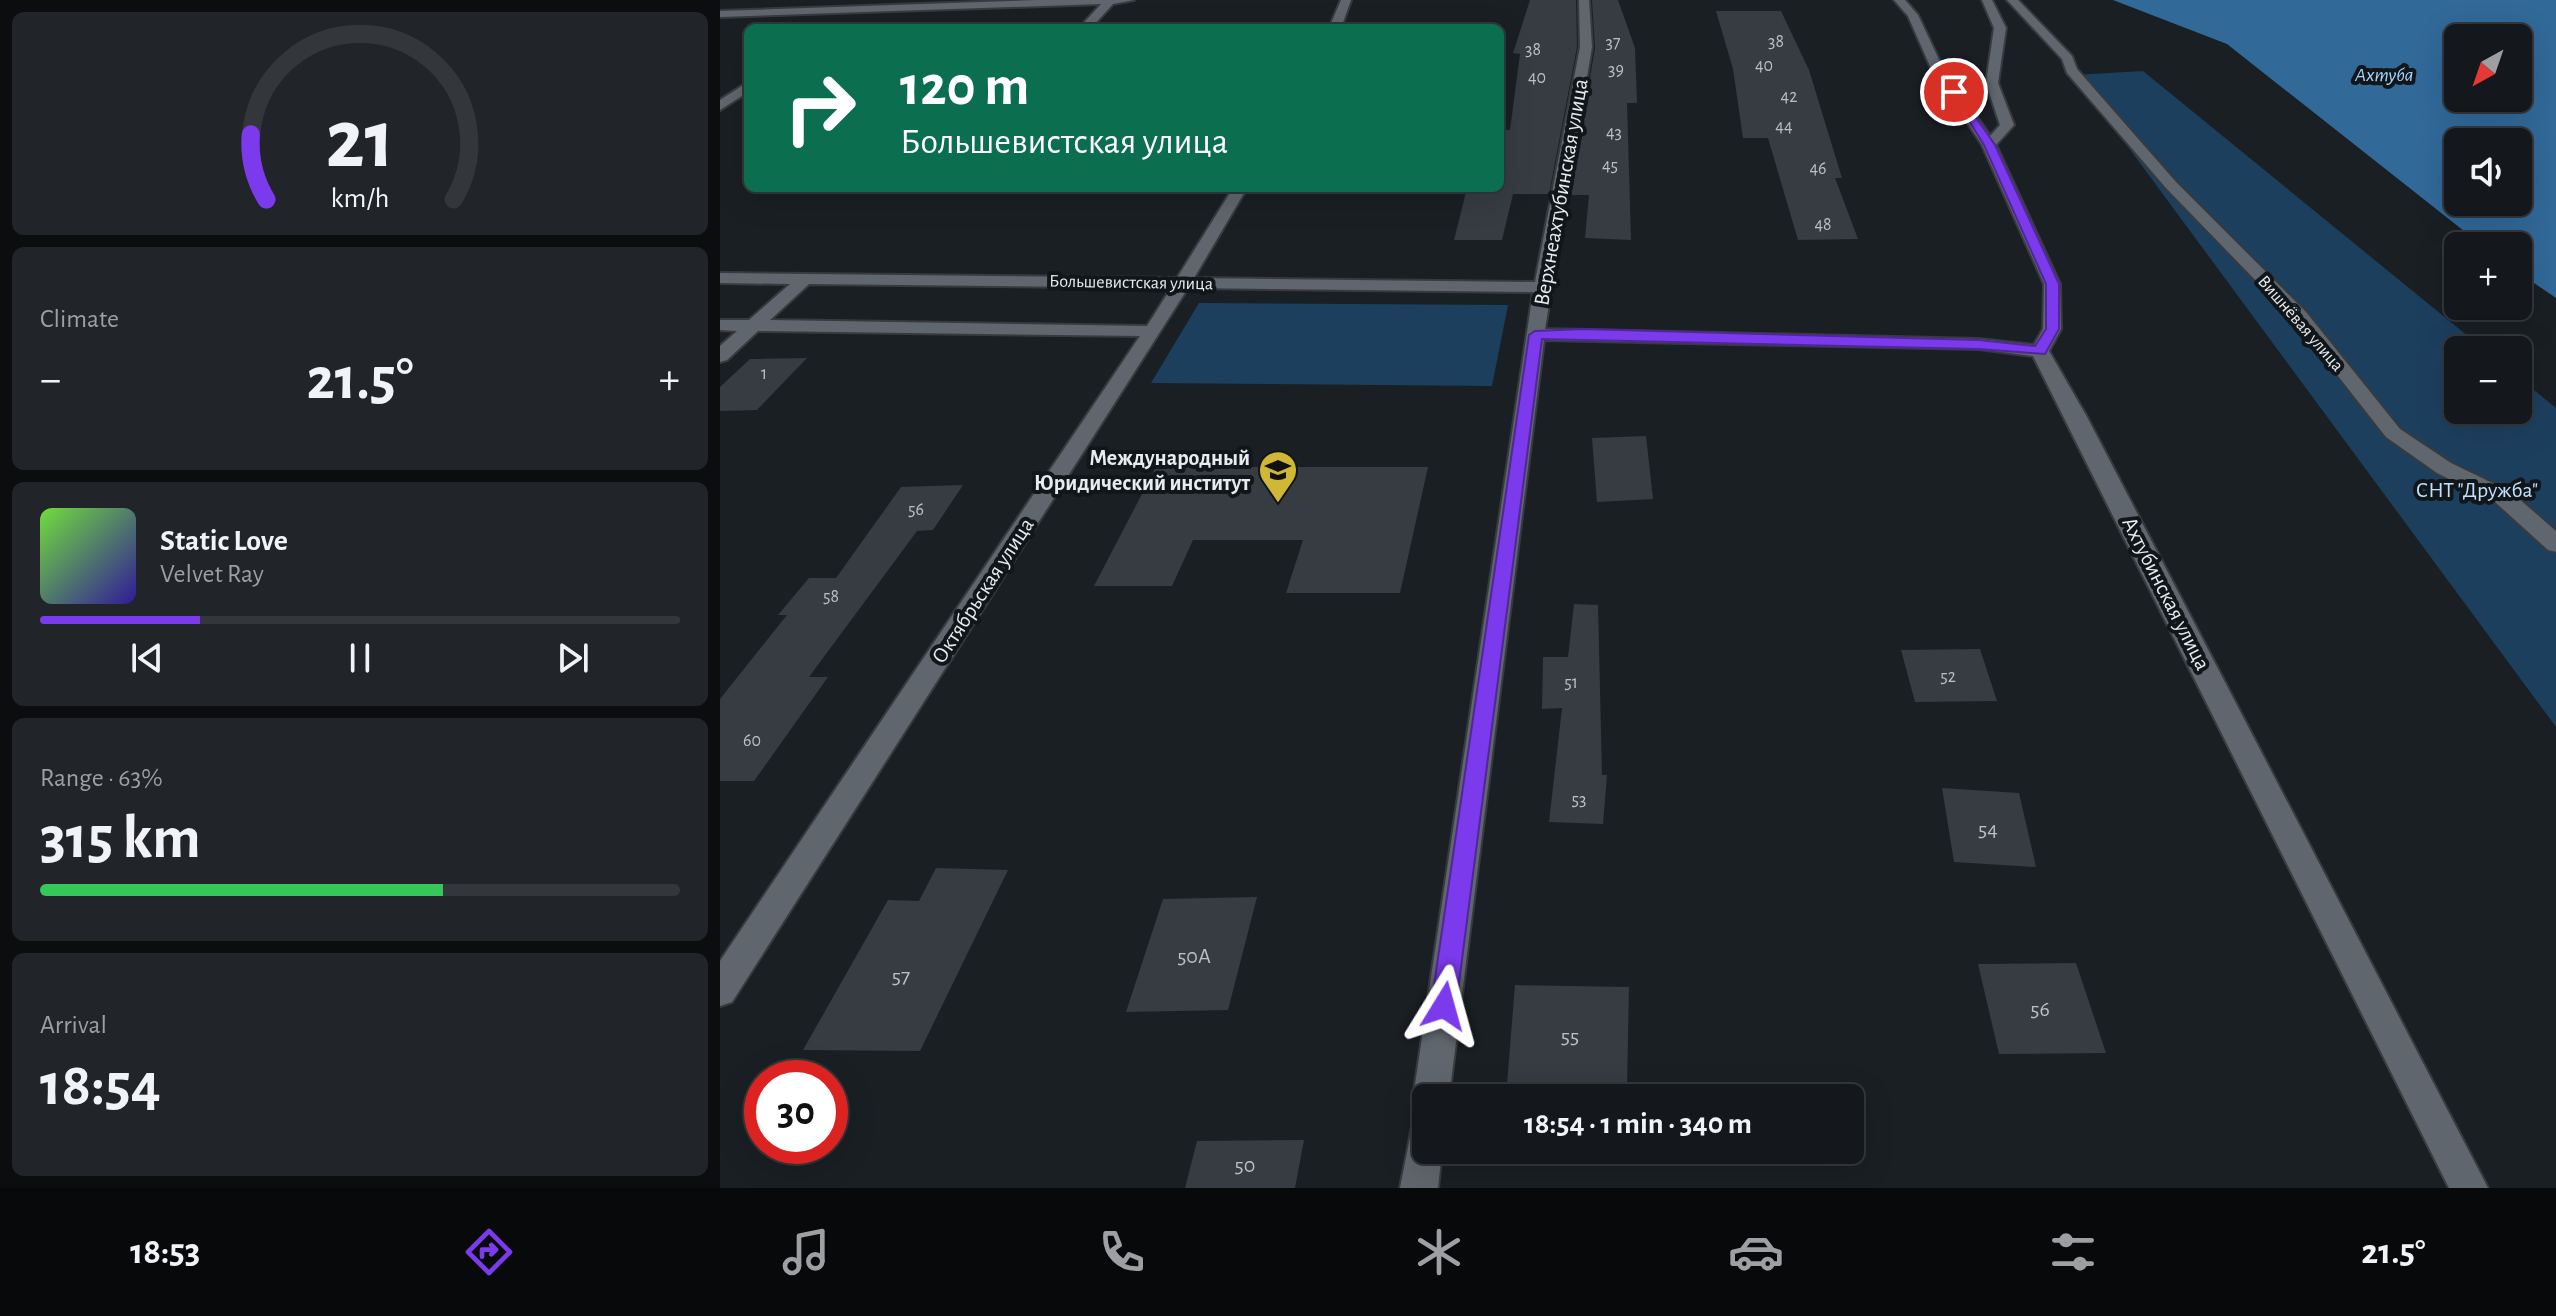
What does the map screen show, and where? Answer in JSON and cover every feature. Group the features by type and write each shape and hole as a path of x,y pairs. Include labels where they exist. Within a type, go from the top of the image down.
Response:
{"street":[{"path":"844,19 868,0"},
{"path":"1089,24 1111,0"},
{"path":"720,14 1129,0"},
{"path":"1337,24 1346,0"},
{"name":"Верхнеахтубинская улица","path":"1433,1084 1542,287 1586,47 1584,0"},
{"path":"1535,335 1583,333 1979,344 2040,351 2052,329 2052,284 1989,145 1936,66 1913,15 1899,0"},
{"path":"1987,0 2000,28 1992,83 2007,125 1989,145"},
{"name":"Вишнёвая улица","path":"2012,0 2068,58 2071,70 2171,185 2300,316 2393,433 2444,468 2503,497 2556,544"},
{"path":"720,106 744,89"},
{"name":"Октябрьская улица","path":"720,990 1153,331 1238,192"},
{"name":"Большевистская улица","path":"720,278 1542,287"},
{"path":"720,356 806,278"},
{"path":"720,325 1153,331"},
{"name":"Ахтубинская улица","path":"2040,351 2077,417 2469,1188"},
{"path":"1419,1188 1422,1164"}],"green space":[{"name":"СНТ \"Дружба\"","path":"2143,71 2444,317 2444,320 2468,336 2444,336 2444,424 2532,424 2532,388 2556,408 2556,727 2075,75"},
{"path":"1199,303 1508,305 1492,386 1151,383"}],"water":[{"name":"Ахтуба","path":"2113,0 2556,0 2556,298 2532,282 2532,232 2465,232 2445,216 2532,216 2532,128 2444,128 2444,215 2227,44"}],"building":[{"path":"1530,0 1576,0 1577,47 1549,194 1513,194 1502,240 1454,240 1466,192 1504,192 1504,130 1510,130 1520,54 1513,53"},
{"path":"1592,0 1618,0 1635,48 1637,103 1627,103 1631,240 1585,238 1589,195 1570,195 1595,48"},
{"path":"1716,11 1781,11 1809,70 1842,178 1835,178 1858,239 1798,240 1768,138 1743,138 1733,69"},
{"path":"807,358 757,410 720,411 720,387 750,359"},
{"path":"1646,436 1653,499 1597,502 1592,438"},
{"name":"Международный Юридический институт","path":"1156,467 1428,467 1400,593 1286,593 1303,540 1193,540 1172,586 1094,586"},
{"path":"963,485 933,530 917,531 809,677 828,677 754,781 720,781 720,699 787,615 778,615 809,578 836,578 901,487"},
{"path":"1574,604 1598,605 1602,775 1607,775 1603,824 1549,822 1562,708 1542,709 1543,657 1568,657"},
{"path":"1980,649 1997,701 1915,702 1901,650"},
{"path":"1942,788 2019,793 2036,867 1954,862"},
{"path":"936,868 1008,870 920,1051 803,1050 888,900 919,901"},
{"path":"1257,897 1228,1010 1126,1012 1163,899"},
{"path":"2076,963 2106,1053 1999,1054 1978,964"},
{"path":"1515,985 1629,987 1627,1084 1507,1084"},
{"path":"1304,1140 1295,1188 1185,1188 1197,1141"}],"place":[{"name":"Международный Юридический институт","path":"1278,504"}],"route":[{"path":"1444,1006 1535,335 1583,333 1979,344 2040,351 2052,329 2052,284 1989,145 1954,92"}]}
